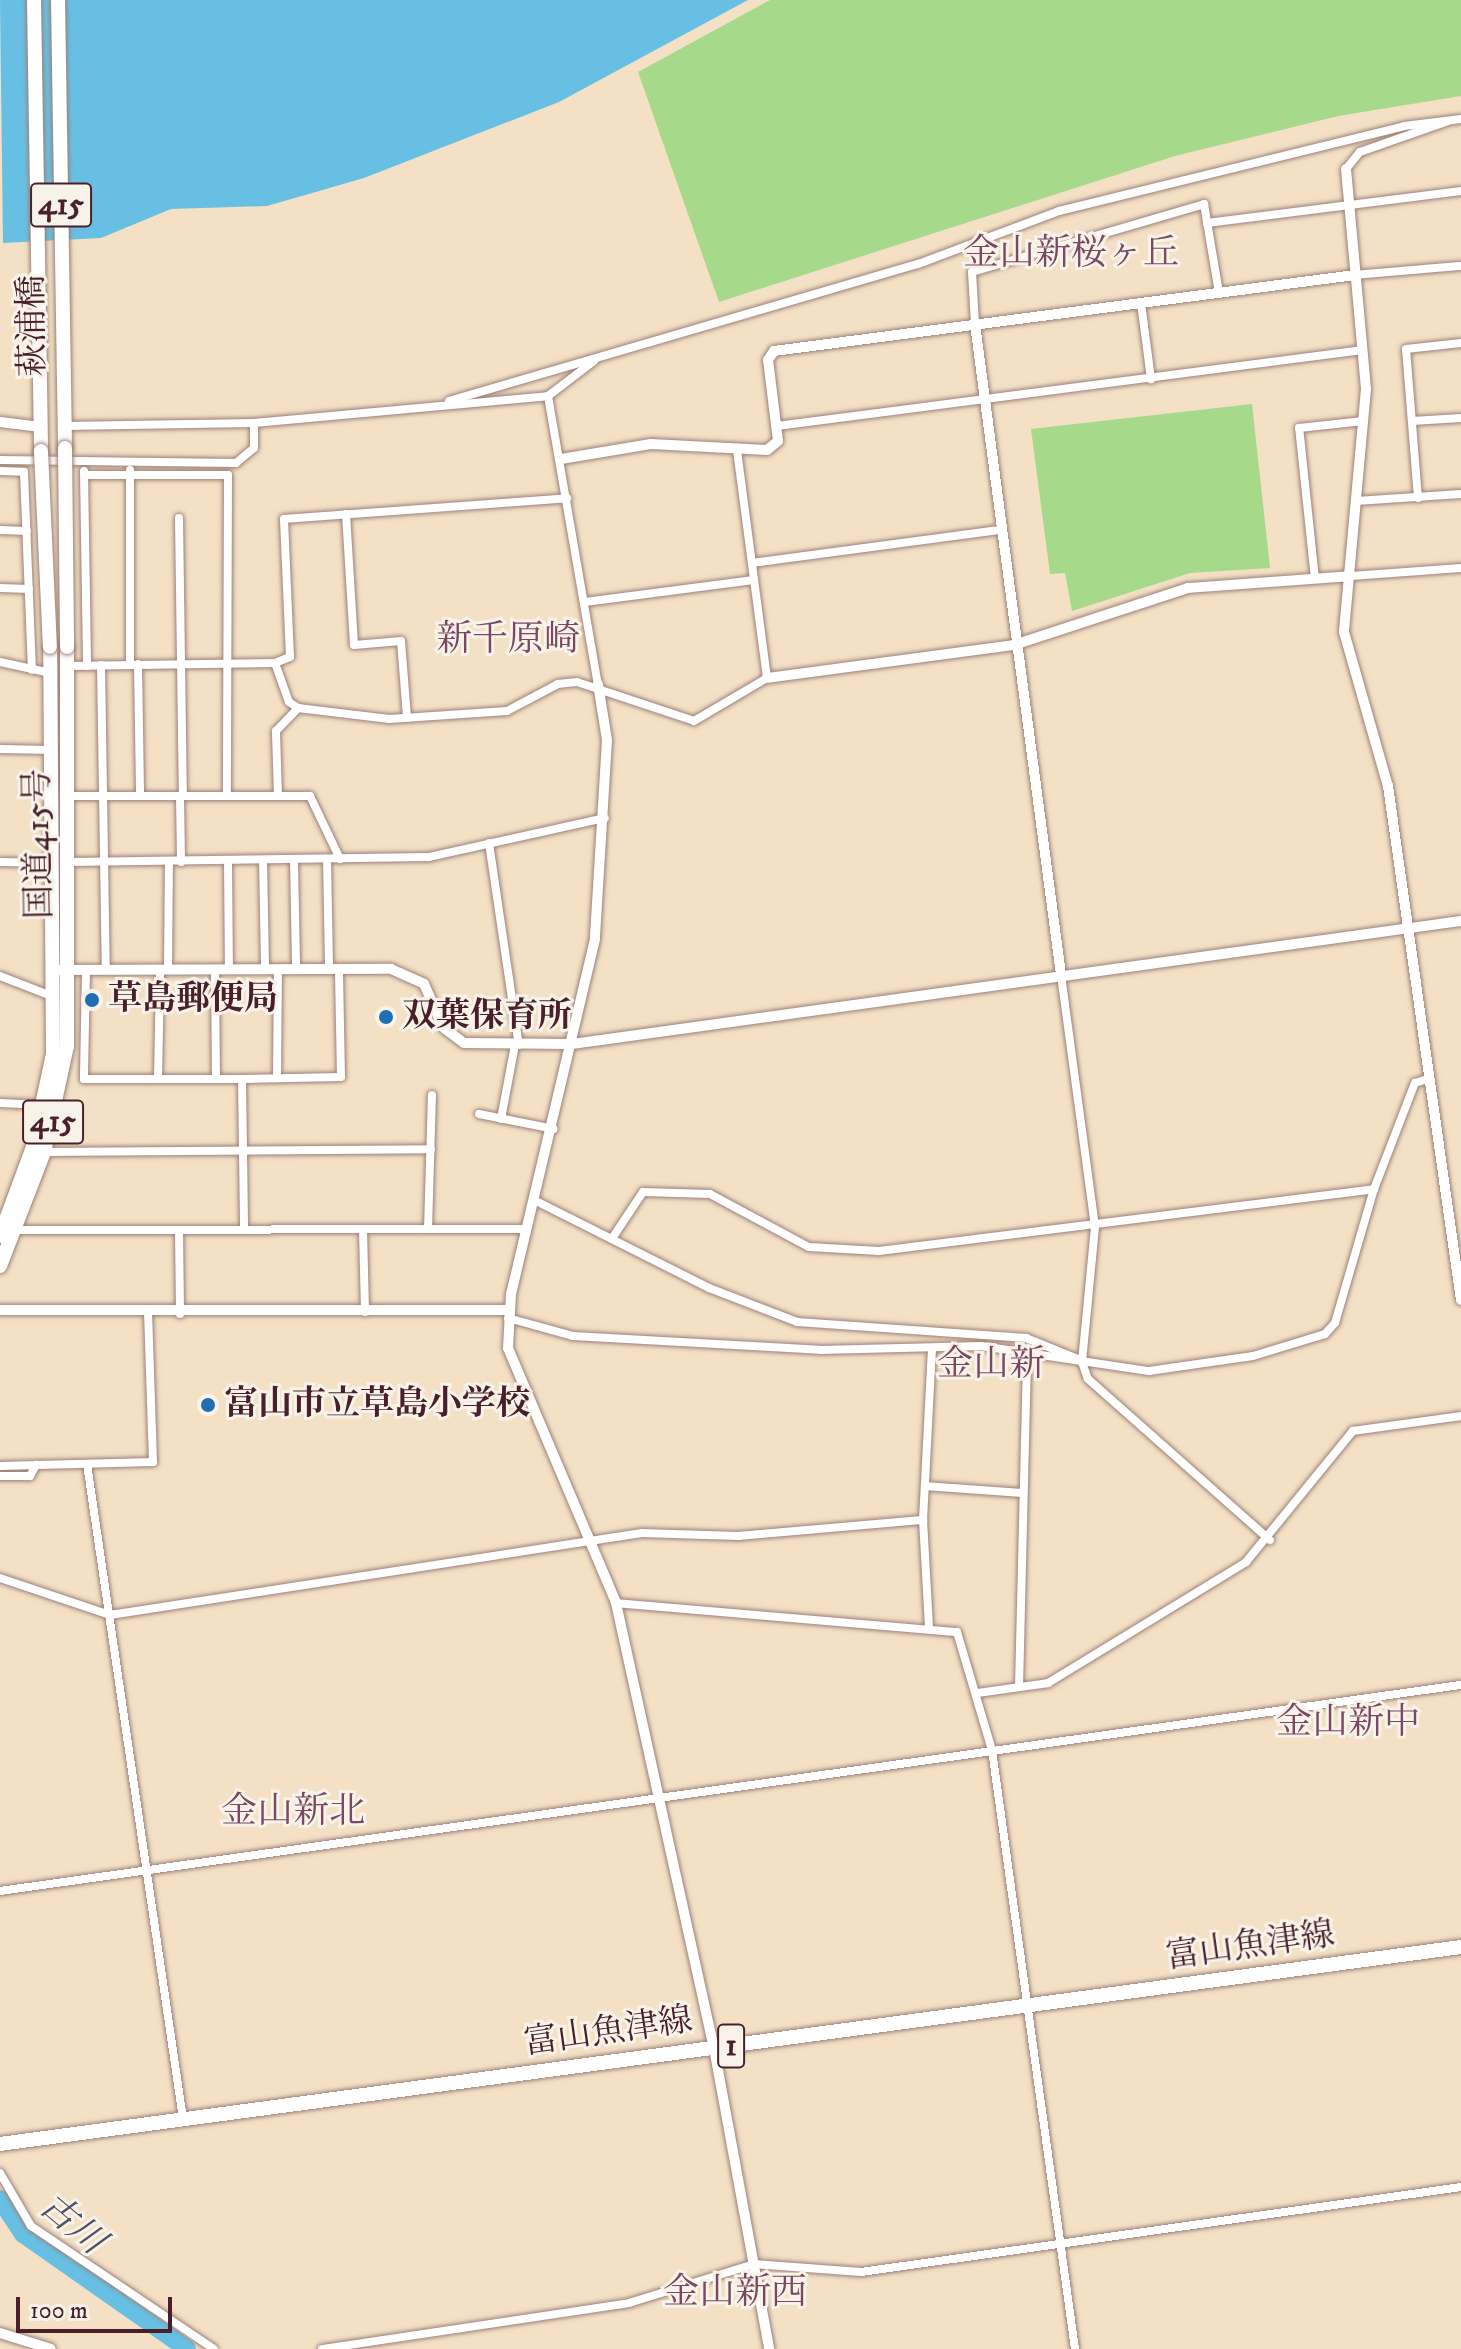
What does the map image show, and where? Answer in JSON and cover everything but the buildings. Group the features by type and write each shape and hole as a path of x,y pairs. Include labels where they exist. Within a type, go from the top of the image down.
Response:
{"main road":[{"name":"萩浦橋","path":"34,0 41,409"},
{"name":"萩浦橋","path":"58,0 64,410"},
{"name":"国道415号","path":"0,1266 44,1152 63,1077 62,862 54,750 41,409"},
{"name":"国道415号","path":"62,862 68,796 64,410"},
{"name":"国道415号","path":"0,1236 44,1105 54,997 63,970"},
{"name":"富山魚津線","path":"0,2144 1461,1947"}],"street":[{"path":"449,401 918,264 1059,211 1461,119"},
{"path":"1448,121 1360,152 1346,169 1363,350 1364,421 1344,632 1379,735 1461,1300"},
{"path":"1207,223 1348,201 1461,191"},
{"path":"1219,293 1204,204 972,272 975,324 999,530 1095,1227 1082,1362 1088,1379 1270,1540"},
{"path":"561,459 651,444 767,450 778,441 768,360 774,351 1355,275 1461,266"},
{"path":"1141,303 1151,379"},
{"path":"1418,498 1406,349 1461,343"},
{"path":"777,426 1363,350"},
{"path":"64,426 254,423 449,401 548,396 594,360"},
{"path":"548,396 607,740 605,818 595,939 554,1129 527,1229 509,1314 512,1365 616,1603 714,2048 769,2349"},
{"path":"1412,421 1461,418"},
{"path":"1315,579 1299,428 1364,421"},
{"path":"0,422 41,427"},
{"path":"0,460 236,463 254,448 254,423"},
{"path":"737,449 767,678"},
{"path":"24,460 32,670"},
{"path":"83,461 87,666"},
{"path":"130,462 140,796"},
{"path":"0,471 24,472"},
{"path":"84,475 228,475 227,796"},
{"path":"1356,501 1461,494"},
{"path":"67,666 275,663 290,657 284,519 567,498"},
{"path":"346,514 354,645 401,641 407,718"},
{"path":"179,518 181,862"},
{"path":"0,530 27,531"},
{"path":"752,563 999,530"},
{"path":"275,663 289,702 298,708 407,718 507,711 558,684 598,684 694,721 767,678 1014,645 1188,588 1461,568"},
{"path":"585,602 754,580"},
{"path":"0,588 29,589"},
{"path":"0,662 51,673"},
{"path":"101,665 106,970"},
{"path":"278,796 276,731 298,708"},
{"path":"0,749 54,750"},
{"path":"68,796 310,796 340,859"},
{"path":"0,862 429,857 605,818"},
{"path":"489,843 517,1045 501,1119"},
{"path":"263,860 265,969"},
{"path":"294,860 296,969"},
{"path":"86,971 84,1079 341,1077 327,860"},
{"path":"228,861 229,970"},
{"path":"158,1079 169,862"},
{"path":"63,970 334,969 409,972 424,984 444,1028 464,1043 572,1044 1461,921"},
{"path":"277,1078 278,969"},
{"path":"215,970 216,1079"},
{"path":"0,976 54,997"},
{"path":"242,1079 244,1229"},
{"path":"0,1310 148,1315 509,1314 573,1336 820,1350 1027,1351 1149,1371 1186,1367 1325,1334 1335,1323 1374,1189 1415,1083 1427,1079"},
{"path":"428,1229 432,1095"},
{"path":"0,1103 44,1105"},
{"path":"479,1114 554,1129"},
{"path":"44,1152 245,1153 431,1149"},
{"path":"613,1237 643,1192 710,1194 809,1247 915,1250 1374,1189"},
{"path":"536,1201 613,1237 709,1288 797,1322 1026,1338 1060,1346 1082,1362"},
{"path":"363,1229 365,1313"},
{"path":"15,1230 527,1229"},
{"path":"179,1230 180,1315"},
{"path":"0,1466 153,1462 148,1315"},
{"path":"929,1627 923,1520 932,1349"},
{"path":"1019,1687 1027,1351"},
{"path":"978,1693 1048,1683 1246,1562 1270,1540 1353,1431 1461,1416"},
{"path":"87,1464 183,2119"},
{"path":"0,1476 30,1476 36,1465"},
{"path":"925,1486 1022,1493"},
{"path":"0,1578 110,1615 591,1544 642,1533 739,1536 923,1520"},
{"path":"616,1603 929,1627 957,1632 978,1693 992,1750 1075,2349"},
{"path":"0,1891 1461,1685"},
{"path":"0,2173 31,2226 214,2349"},
{"path":"322,2349 629,2303 754,2264 861,2272 1461,2187"},
{"path":"0,2333 51,2349"}],"green space":[{"path":"770,0 1461,0 1461,96 1338,116 1175,156 719,302 638,72"},
{"path":"1252,404 1270,568 1190,573 1072,611 1065,573 1050,574 1031,429"}],"water":[{"path":"0,0 748,0 559,102 364,178 267,206 171,209 101,238 3,243"}],"waterway":[{"name":"古川","path":"0,2199 23,2234 187,2349"}],"place":[{"name":"草島郵便局","path":"92,1000"},
{"name":"双葉保育所","path":"386,1017"},
{"name":"富山市立草島小学校","path":"208,1405"}],"district":[{"name":"金山新桜ヶ丘","path":"1071,254"},
{"name":"新千原崎","path":"508,640"},
{"name":"金山新","path":"991,1365"},
{"name":"金山新中","path":"1348,1723"},
{"name":"金山新北","path":"293,1812"},
{"name":"金山新西","path":"735,2293"}]}
